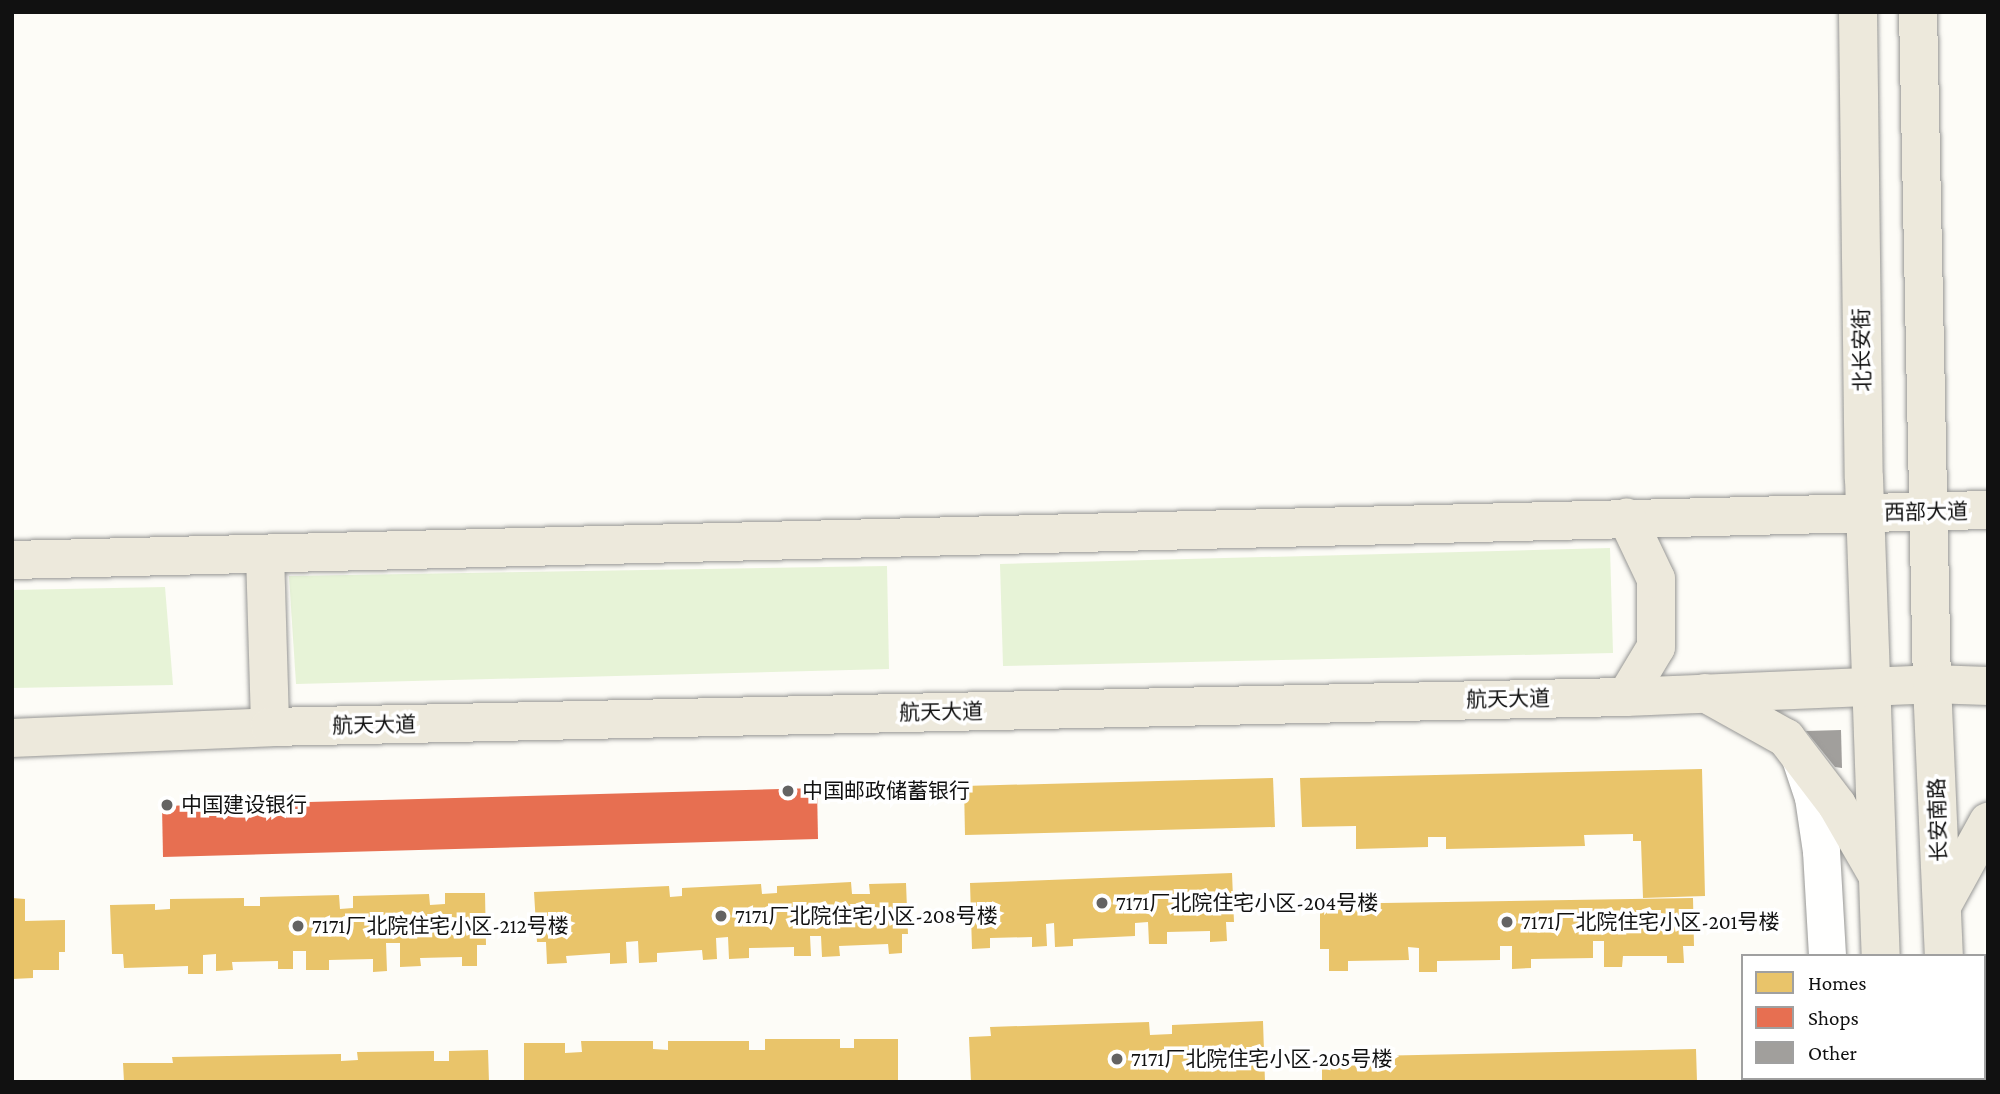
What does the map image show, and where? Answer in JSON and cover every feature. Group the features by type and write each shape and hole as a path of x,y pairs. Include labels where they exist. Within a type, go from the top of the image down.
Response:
{"main road":[{"name":"北长安街","path":"1858,12 1870,688"},
{"path":"1918,12 1931,512 1932,684"},
{"name":"西部大道","path":"1865,513 1988,510"},
{"path":"12,560 1865,513"},
{"path":"1626,696 1656,647 1656,579 1627,518"},
{"path":"265,554 270,727"},
{"path":"1881,954 1870,688 1932,684 1988,686"},
{"name":"长安南路","path":"1932,684 1944,954"},
{"name":"航天大道","path":"12,738 270,727 1870,688"},
{"path":"1705,693 1786,738 1837,805 1878,877"},
{"path":"1942,906 1988,822"}],"street":[{"path":"1798,754 1813,797 1821,851 1827,954"}],"green space":[{"path":"1610,548 1613,653 1003,666 1000,564"},
{"path":"887,566 889,669 296,684 289,576"},
{"path":"165,587 173,685 12,688 12,590"}],"building: Homes":[{"path":"1702,769 1705,896 1643,898 1641,841 1633,841 1633,834 1584,835 1585,846 1446,849 1446,837 1428,837 1428,847 1356,849 1356,826 1302,827 1300,778"},
{"path":"1273,778 1275,827 965,835 964,786"},
{"name":"7171厂北院住宅小区-204号楼","path":"1232,873 1234,922 1226,922 1227,941 1210,942 1210,931 1167,932 1167,944 1149,944 1148,922 1135,923 1135,936 1073,939 1073,946 1055,947 1054,923 1046,924 1047,946 1032,947 1032,937 990,938 990,948 972,949 970,883"},
{"name":"7171厂北院住宅小区-208号楼","path":"851,882 852,894 870,894 869,884 906,883 908,934 902,934 902,953 889,954 888,944 839,946 840,956 822,957 821,936 810,936 811,956 794,956 794,947 749,948 749,958 729,959 728,937 716,938 717,959 703,960 702,950 657,953 657,962 639,963 638,941 626,942 627,963 610,964 610,953 566,956 567,963 547,964 546,942 537,942 534,892 669,886 670,897 682,896 682,888 761,884 762,894 777,893 777,886"},
{"name":"7171厂北院住宅小区-212号楼","path":"445,893 485,893 486,945 477,945 477,966 462,966 462,957 420,958 421,966 400,967 400,943 386,943 387,971 373,972 373,959 329,960 329,970 306,970 306,951 293,951 293,969 278,969 278,961 232,962 233,970 216,971 216,954 203,955 203,974 188,974 188,966 124,968 123,954 112,954 110,905 155,904 155,910 170,909 170,899 244,898 244,906 260,906 260,897 339,895 340,909 353,908 353,896 429,894 430,905 445,904"},
{"path":"12,898 25,899 25,921 65,920 65,952 59,952 59,970 33,970 33,978 12,979"},
{"name":"7171厂北院住宅小区-201号楼","path":"1693,898 1694,946 1683,946 1684,963 1667,963 1667,956 1623,956 1622,967 1604,967 1604,941 1593,941 1593,958 1531,959 1531,968 1512,969 1512,946 1500,946 1500,960 1437,961 1437,972 1419,972 1419,948 1408,947 1409,960 1348,961 1348,971 1329,971 1329,949 1320,949 1320,904"},
{"name":"7171厂北院住宅小区-205号楼","path":"1263,1021 1265,1082 971,1082 969,1037 991,1036 990,1027 1149,1022 1150,1035 1172,1034 1172,1025"},
{"path":"765,1039 840,1039 840,1048 854,1048 854,1039 898,1039 898,1082 524,1082 524,1043 565,1043 565,1053 582,1052 581,1041 653,1041 653,1049 668,1050 668,1041 749,1041 749,1050 765,1050"},
{"path":"1696,1049 1697,1082 1322,1082 1322,1057"},
{"path":"488,1050 489,1082 124,1082 123,1063 173,1063 172,1057 341,1054 341,1061 358,1060 357,1052 434,1051 434,1061 449,1061 449,1051"}],"building: Shops":[{"path":"817,788 818,839 163,857 162,806"}],"building: Other":[{"path":"1841,730 1842,768 1835,767 1806,731"}],"place":[{"name":"中国邮政储蓄银行","path":"788,791"},
{"name":"中国建设银行","path":"167,805"},
{"name":"7171厂北院住宅小区-204号楼","path":"1102,903"},
{"name":"7171厂北院住宅小区-208号楼","path":"721,916"},
{"name":"7171厂北院住宅小区-201号楼","path":"1507,922"},
{"name":"7171厂北院住宅小区-212号楼","path":"298,926"},
{"name":"7171厂北院住宅小区-205号楼","path":"1117,1059"}]}
